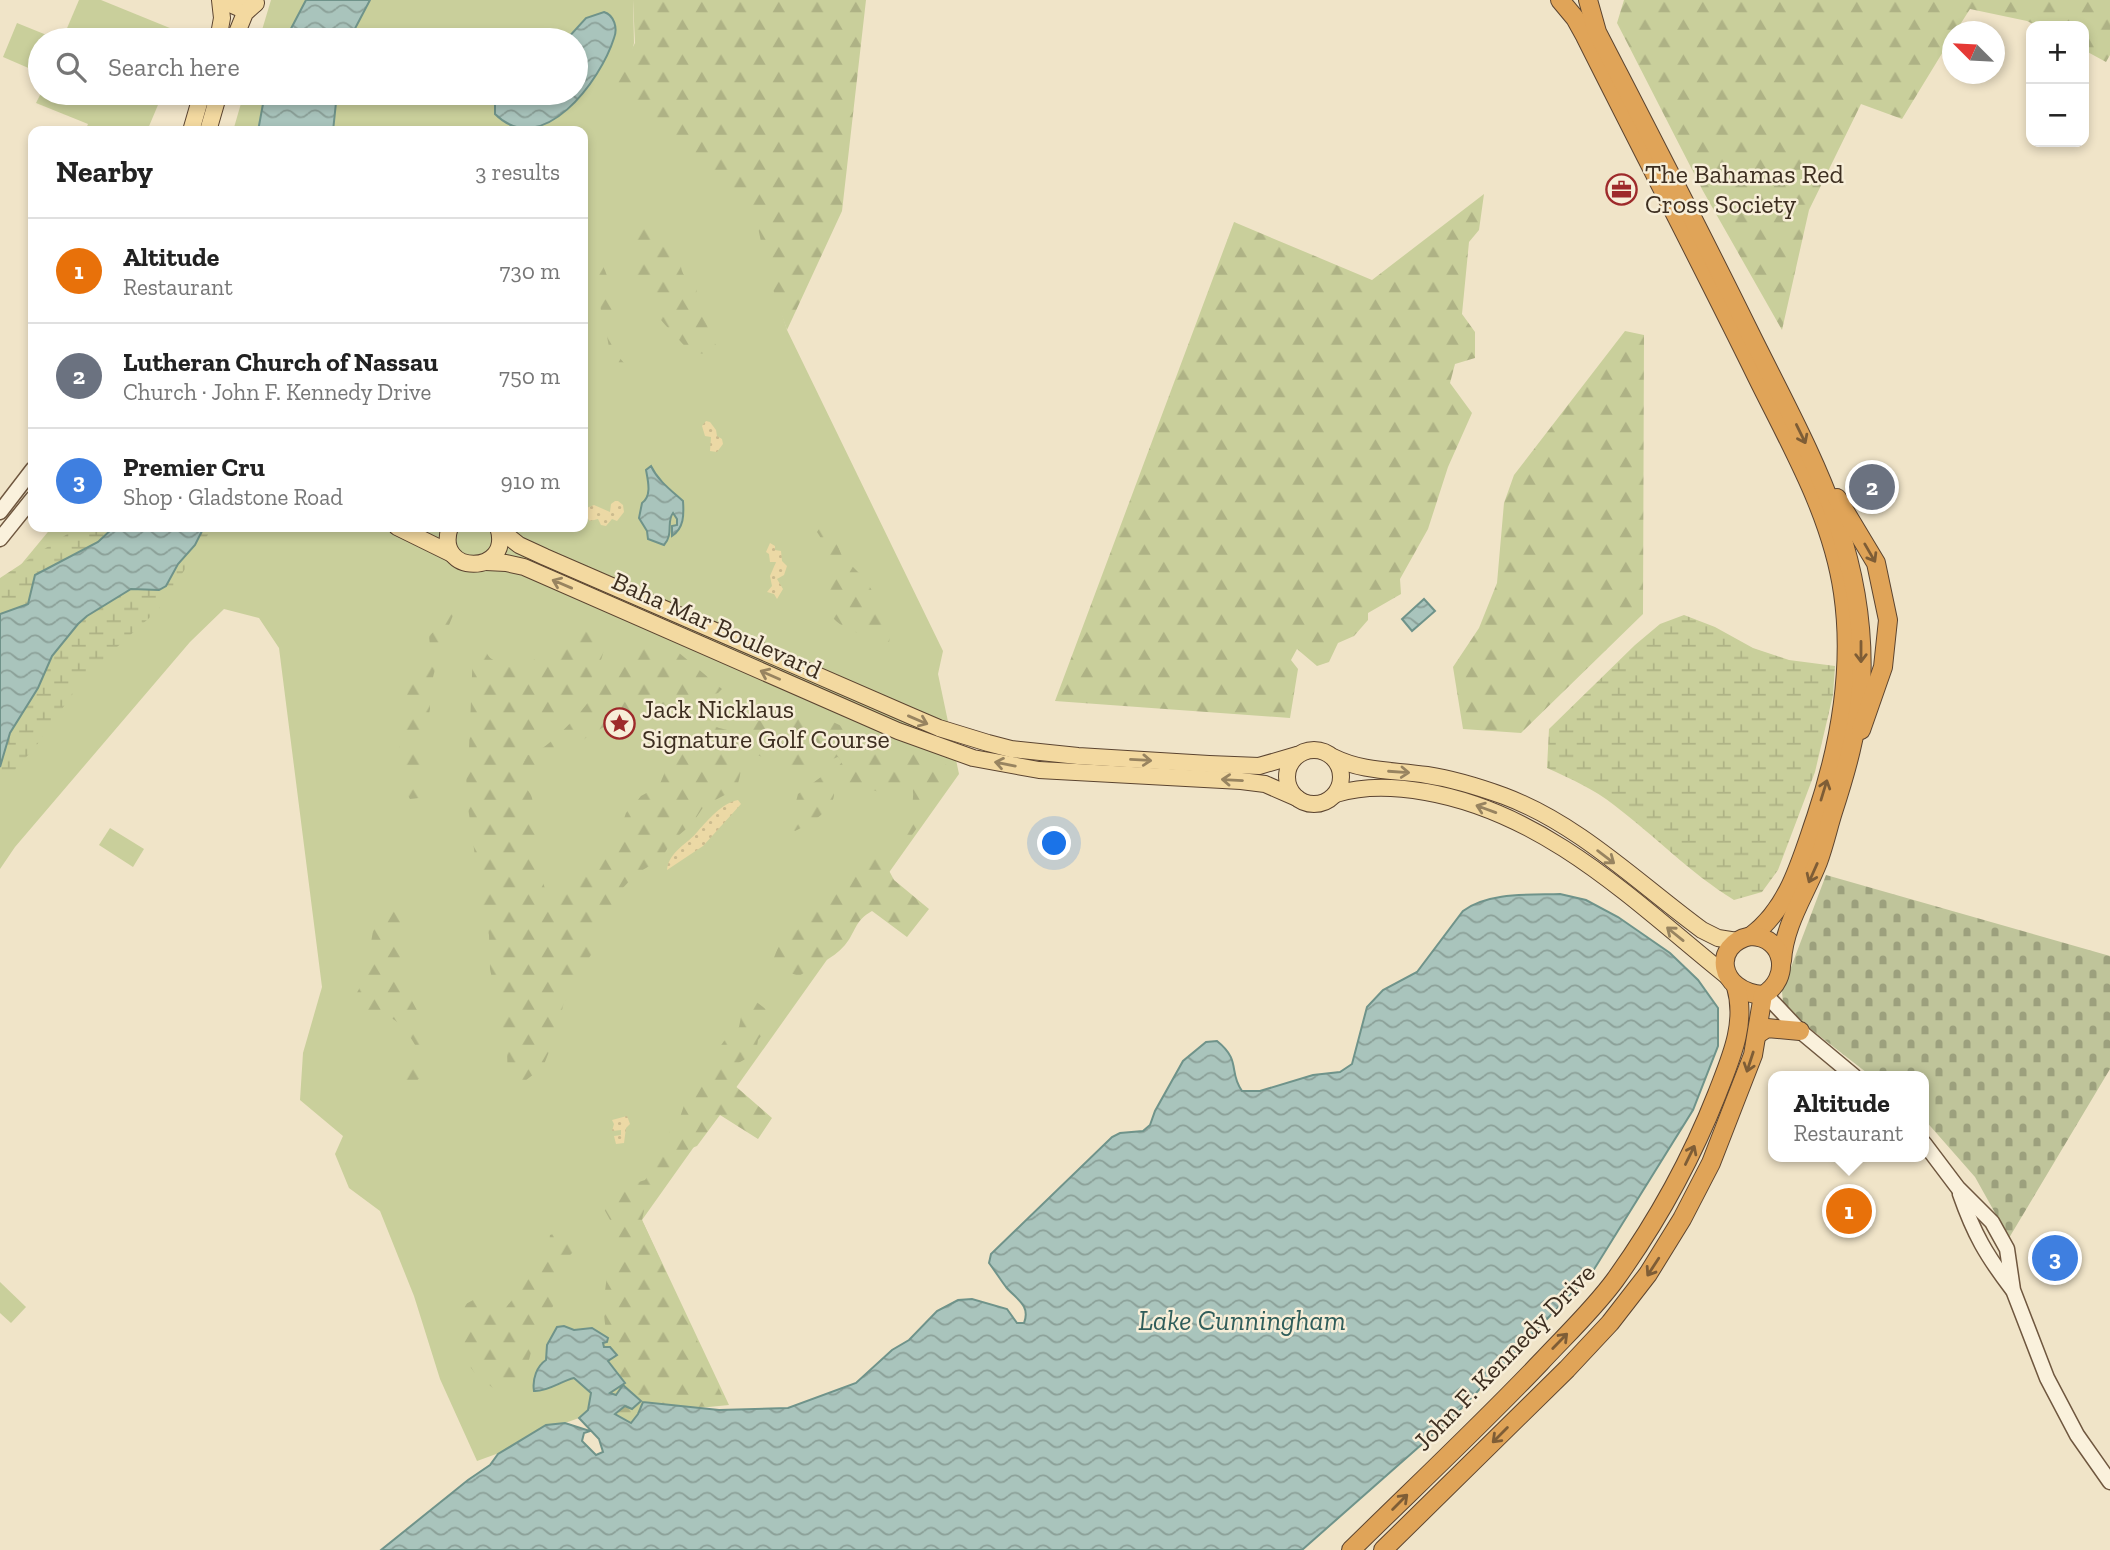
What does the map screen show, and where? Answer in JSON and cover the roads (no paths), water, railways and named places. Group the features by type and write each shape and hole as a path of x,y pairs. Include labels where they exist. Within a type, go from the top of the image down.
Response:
{"highway":[{"name":"John F. Kennedy Drive","path":"1351,1550 1518,1386 1597,1302 1631,1257 1682,1171 1715,1098 1738,1029 1741,1009 1726,957 1744,938 1772,918 1789,888 1809,838 1835,751 1845,687 1846,618 1837,560 1810,484 1720,300 1580,27 1560,0"},
{"path":"1588,0 1597,32 1821,475 1848,557 1861,621 1861,691 1847,768"},
{"path":"1597,32 1599,0"},
{"path":"1732,982 1747,993 1764,995 1778,980 1786,934 1818,861 1883,667 1888,620 1876,563 1821,475"},
{"path":"1744,938 1762,937 1772,942 1782,961"},
{"name":"John F. Kennedy Drive","path":"1383,1550 1567,1369 1610,1323 1648,1275 1672,1237 1711,1163 1744,1082 1758,1034 1764,995"},
{"path":"1758,1034 1767,1028 1800,1031"}],"main road":[{"path":"221,0 239,8 258,2"},
{"path":"220,28 221,0"},
{"path":"239,28 245,13 258,2"},
{"path":"192,126 199,105"},
{"path":"209,126 216,105"},
{"path":"0,512 28,476"},
{"path":"0,539 28,504"},
{"path":"407,532 452,554"},
{"path":"449,532 447,538 452,554"},
{"path":"486,562 498,548 499,532"},
{"name":"Baha Mar Boulevard","path":"503,532 519,545 545,558 888,707 939,728 975,739 1012,749 1043,753 1209,764 1258,765 1297,755"},
{"name":"Baha Mar Boulevard","path":"452,554 468,564 506,563 524,567 898,732 951,752 1039,770 1241,780 1265,784 1297,798"},
{"path":"1732,982 1580,858 1548,837 1508,817 1469,803 1416,791 1363,788 1336,794 1325,803 1310,804 1297,798 1290,789 1287,777 1290,765 1297,755 1315,749 1362,768 1455,781 1526,805 1546,814 1586,841 1702,930 1717,938 1744,938"},
{"path":"1333,757 1342,775 1336,794"},
{"path":"1778,980 1786,1016"},
{"path":"1764,995 1800,1031 1848,1071"},
{"path":"1929,1150 1958,1188 1992,1222 2007,1249 2013,1290 2047,1378 2077,1435 2110,1482"},
{"path":"1958,1188 1972,1228 1991,1261 2013,1290"},
{"path":"1972,1228 1982,1220 1992,1222"},
{"path":"1991,1261 1997,1260 2007,1249"}],"water":[{"path":"306,0 370,0 355,28 291,28"},
{"path":"604,12 614,22 616,30 607,55 588,86 588,28 577,28 586,18"},
{"path":"263,105 336,105 334,126 259,126"},
{"path":"495,105 571,105 550,122 538,126 513,126 495,114"},
{"path":"651,466 661,481 683,501 681,525 672,536 672,526 677,525 673,513 669,537 664,545 648,539 647,531 639,518 648,492 646,470"},
{"path":"109,532 202,532 166,586 159,590 131,589 78,624 52,656 38,688 10,733 0,767 0,614 28,604 35,575 98,542"},
{"path":"1424,599 1435,611 1412,631 1402,619"},
{"name":"Lake Cunningham","path":"1560,894 1586,900 1618,917 1670,953 1698,980 1718,1008 1718,1046 1693,1110 1593,1271 1455,1415 1302,1550 381,1550 490,1465 498,1454 546,1425 565,1423 590,1431 584,1433 582,1441 596,1455 603,1452 599,1439 579,1418 588,1410 591,1393 574,1378 544,1390 534,1391 536,1373 546,1360 547,1345 557,1327 564,1326 574,1330 592,1328 608,1338 607,1342 603,1343 604,1347 610,1347 617,1355 608,1361 625,1383 610,1393 616,1395 623,1385 641,1401 632,1409 625,1406 615,1414 631,1423 643,1402 719,1410 788,1408 856,1383 892,1350 909,1340 937,1311 958,1300 972,1299 1007,1309 1017,1323 1024,1323 1026,1311 989,1263 991,1254 1112,1137 1120,1133 1143,1131 1150,1125 1183,1061 1206,1042 1217,1041 1225,1048 1242,1091 1260,1091 1313,1075 1340,1072 1352,1064 1367,1007 1383,990 1417,972 1463,911 1484,900"}],"place":[{"name":"The Bahamas Red Cross Society","path":"1622,189"},
{"name":"Lutheran Church of Nassau","path":"1872,487"},
{"name":"Jack Nicklaus Signature Golf Course","path":"619,724"},
{"name":"Altitude","path":"1849,1211"},
{"name":"Premier Cru","path":"2055,1258"}]}
